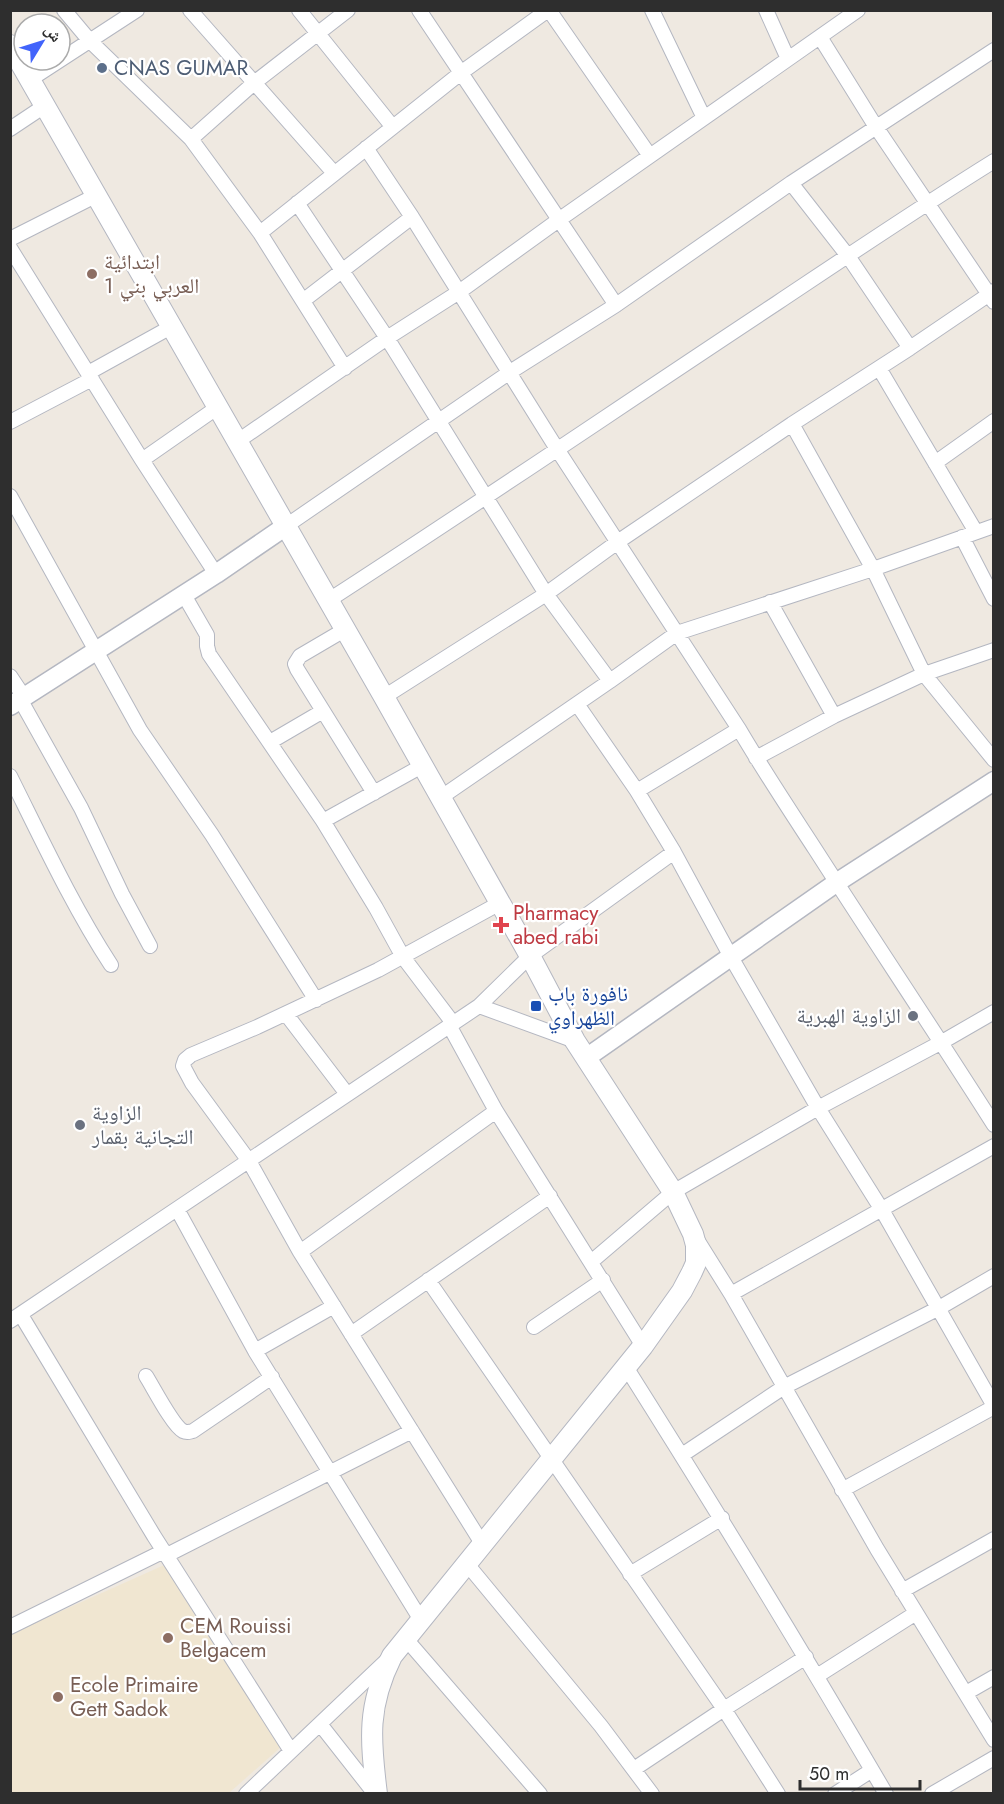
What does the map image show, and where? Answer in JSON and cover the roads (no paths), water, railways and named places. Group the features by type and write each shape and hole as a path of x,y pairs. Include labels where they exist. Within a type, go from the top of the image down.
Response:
{"main road":[{"path":"10,45 346,629 530,956 575,1041 673,1192 693,1234 697,1252 696,1263 682,1291 643,1346 392,1656 382,1677 372,1720 371,1751 376,1794"}],"street":[{"path":"64,10 90,40 191,139 260,233 345,368"},
{"path":"31,79 137,10"},
{"path":"190,10 334,173"},
{"path":"299,10 392,126"},
{"path":"191,139 254,83 348,10"},
{"path":"419,10 616,305"},
{"path":"260,233 392,126 462,72 549,10 650,156"},
{"path":"652,10 704,118"},
{"path":"766,10 788,59"},
{"path":"238,441 387,338 459,292 858,10"},
{"path":"384,697 546,594 792,424 992,296 876,127 820,37"},
{"path":"18,701 216,574 510,372 616,305 791,183 993,50"},
{"path":"10,129 46,105"},
{"path":"366,148 756,758 942,1042 993,1125"},
{"path":"329,600 487,498 928,202 993,161"},
{"path":"791,183 848,256 910,348"},
{"path":"10,239 97,195"},
{"path":"297,203 387,338 546,594 610,681"},
{"path":"304,300 412,217"},
{"path":"10,248 216,574"},
{"path":"10,422 171,327"},
{"path":"879,368 935,463 969,535 993,599"},
{"path":"142,460 218,407"},
{"path":"935,463 993,421"},
{"path":"792,424 873,568 924,674 993,760"},
{"path":"10,496 140,730 212,835 316,1000"},
{"path":"440,798 677,633 993,526"},
{"path":"184,595 207,635 209,654 324,821 403,957 451,1024 496,1111 643,1346"},
{"path":"770,602 834,716"},
{"path":"346,629 300,656 296,661 297,669 374,793"},
{"path":"756,758 834,716 924,674 993,650"},
{"path":"10,676 18,701 81,808 122,894 150,945"},
{"path":"578,704 637,791 674,852 731,957 818,1108 882,1210 993,1407 842,1490"},
{"path":"270,742 323,711"},
{"path":"637,791 739,729"},
{"path":"324,821 422,766"},
{"path":"10,776 82,920 111,965"},
{"path":"586,1058 836,882 993,781"},
{"path":"291,1751 16,1318 478,1006 530,956 674,852"},
{"path":"483,1545 300,1252 249,1161 192,1083 183,1066 191,1055 316,1000 403,957 500,903"},
{"path":"478,1006 575,1041"},
{"path":"591,1262 673,1192 818,1108 993,1012"},
{"path":"286,1014 347,1094"},
{"path":"300,1252 496,1111"},
{"path":"732,1294 993,1146"},
{"path":"351,1334 550,1196"},
{"path":"177,1209 255,1351 422,1620"},
{"path":"693,1234 732,1294 842,1490 993,1740"},
{"path":"682,1455 784,1388 939,1308 993,1276"},
{"path":"428,1280 724,1709 778,1794"},
{"path":"534,1328 603,1280"},
{"path":"255,1351 334,1306"},
{"path":"626,1367 722,1518 886,1794"},
{"path":"146,1376 175,1424 188,1432 193,1431 272,1377"},
{"path":"10,1627 166,1553 412,1431"},
{"path":"630,1574 722,1518"},
{"path":"902,1591 993,1539"},
{"path":"467,1564 601,1726 652,1794"},
{"path":"817,1676 916,1613"},
{"path":"406,1639 531,1790"},
{"path":"246,1794 392,1656"},
{"path":"634,1769 806,1657"},
{"path":"966,1694 993,1677"},
{"path":"320,1724 376,1794"},
{"path":"932,1794 993,1758"},
{"path":"835,1794 872,1770"}],"place":[{"name":"CNAS GUMAR","path":"102,68"},
{"name":"ابتدائية العربي بني 1","path":"92,274"},
{"name":"Pharmacy abed rabi","path":"501,925"},
{"name":"نافورة باب الظهراوي","path":"536,1006"},
{"name":"الزاوية الهبرية","path":"913,1016"},
{"name":"الزاوية التجانية بقمار","path":"80,1125"},
{"name":"CEM Rouissi Belgacem","path":"168,1638"},
{"name":"Ecole Primaire Gett Sadok","path":"58,1697"}]}
